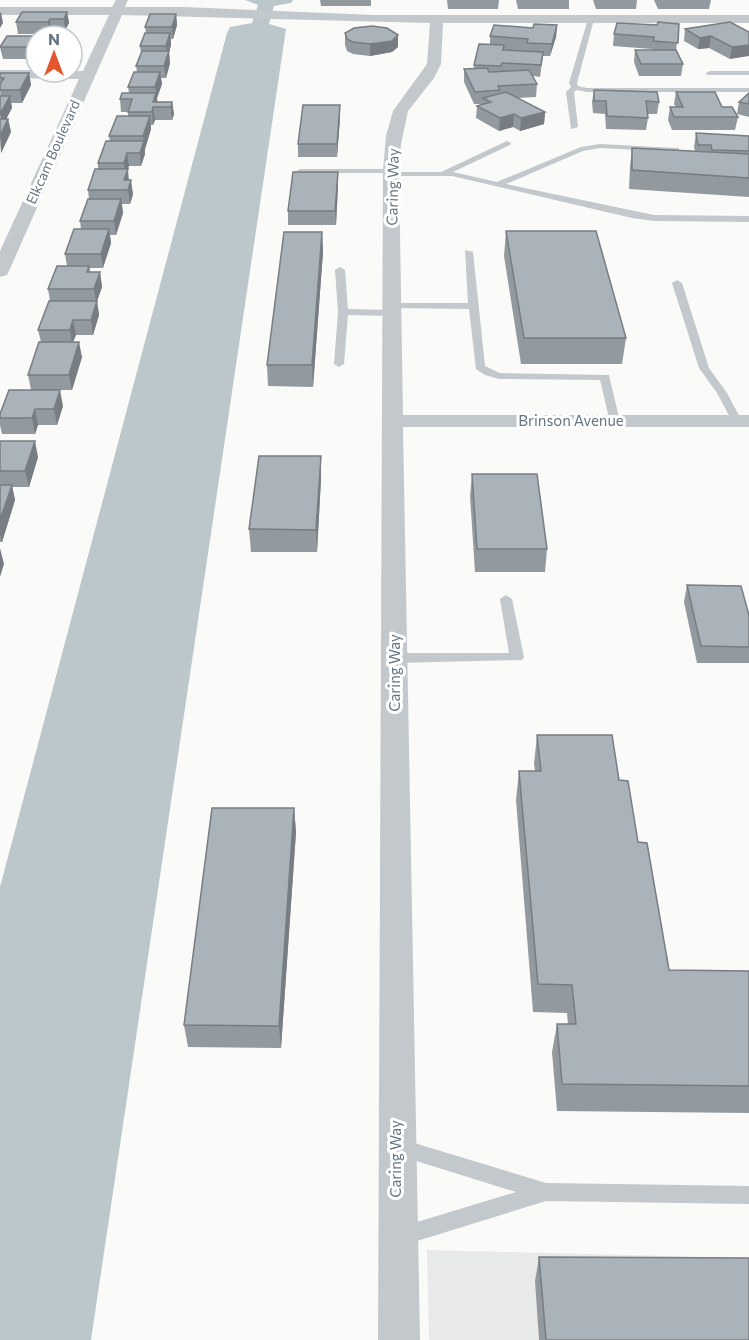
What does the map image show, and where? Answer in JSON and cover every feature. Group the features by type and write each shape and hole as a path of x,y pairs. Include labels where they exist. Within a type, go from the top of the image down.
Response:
{"street":[{"path":"0,11 119,6 286,15 436,19 749,20"},
{"name":"Elkcam Boulevard","path":"0,271 119,6"},
{"name":"Caring Way","path":"399,1340 396,1238 392,172 394,132 398,118 406,102 432,70 435,58 436,19"},
{"path":"0,74 88,75"},
{"name":"Brinson Avenue","path":"394,421 743,421"}],"lane":[{"path":"575,87 573,83 591,19"},
{"path":"710,73 749,73"},
{"path":"575,87 587,90 749,90"},
{"path":"574,128 570,92 575,87"},
{"path":"442,174 507,142"},
{"path":"499,184 581,149 600,146 676,150"},
{"path":"300,171 452,174 632,215 654,218 749,219"},
{"path":"468,252 480,368 499,376 605,377 615,422"},
{"path":"339,364 343,312 340,270"},
{"path":"676,284 704,368 743,421"},
{"path":"343,312 473,306"},
{"path":"395,658 517,657 506,598"},
{"path":"396,1147 546,1192 749,1195"},
{"path":"396,1238 546,1192"}],"shaded area":[{"path":"245,0 293,0 291,3 274,6 269,24 286,29 91,1340 0,1340 0,887 227,33 230,27 252,23 258,5"},
{"path":"427,1250 749,1258 749,1340 429,1340"}],"building":[{"path":"22,12 67,12 64,19 50,19 48,22 16,22"},
{"path":"150,14 176,14 172,27 145,27"},
{"path":"658,22 679,24 678,43 653,41 654,37 614,34 617,23 657,25"},
{"path":"730,22 749,32 749,45 732,47 711,36 700,38 685,29"},
{"path":"534,24 557,25 552,44 527,43 528,39 490,36 494,25 533,28"},
{"path":"372,26 387,28 398,35 392,41 370,44 347,39 345,33 354,28"},
{"path":"145,33 170,33 166,46 140,46"},
{"path":"7,36 24,36 24,47 0,47"},
{"path":"479,44 504,45 503,50 543,52 541,65 502,63 501,66 474,65"},
{"path":"635,50 676,50 683,64 641,64"},
{"path":"142,51 169,51 164,66 136,66"},
{"path":"487,68 489,72 529,70 537,84 498,86 500,90 475,92 464,69"},
{"path":"134,72 160,72 155,87 128,87"},
{"path":"0,73 24,73 24,82 20,90 0,90 0,84 4,78 0,78"},
{"path":"594,90 657,92 659,102 646,101 648,118 607,116 606,101 594,101"},
{"path":"506,92 545,112 521,118 514,114 500,118 477,106 491,102 483,98"},
{"path":"676,92 715,92 722,107 732,107 738,117 674,117 670,107 683,107"},
{"path":"122,93 156,93 153,102 172,102 171,107 153,107 152,112 128,112 132,99 120,99"},
{"path":"749,93 749,104 739,102"},
{"path":"0,96 10,96 0,114"},
{"path":"303,105 340,105 337,144 298,144"},
{"path":"117,116 150,116 143,136 109,136"},
{"path":"0,119 8,119 0,136"},
{"path":"696,133 749,136 749,151 712,150 711,145 698,145"},
{"path":"106,141 144,141 140,153 127,153 124,163 98,163"},
{"path":"632,148 749,154 749,178 632,170"},
{"path":"95,169 128,169 124,180 131,180 128,190 88,190"},
{"path":"293,172 338,172 335,211 288,211"},
{"path":"88,199 121,199 114,221 80,221"},
{"path":"74,229 109,229 101,254 65,254"},
{"path":"506,231 596,231 626,338 524,338"},
{"path":"284,232 322,232 312,365 267,365"},
{"path":"57,266 89,266 87,272 100,272 94,289 48,289"},
{"path":"49,301 97,301 91,320 73,320 70,330 38,330"},
{"path":"39,342 79,342 69,375 28,375"},
{"path":"9,390 60,390 54,409 35,409 32,418 0,418"},
{"path":"0,441 35,441 25,471 0,471"},
{"path":"259,456 321,456 316,530 249,529"},
{"path":"472,474 537,474 547,549 477,549"},
{"path":"0,485 12,485 0,520"},
{"path":"687,585 741,586 749,615 749,647 701,646"},
{"path":"537,735 612,735 619,780 628,781 638,842 647,843 669,970 749,971 749,1086 562,1084 557,1024 576,1024 572,985 538,984 519,771 541,771"},
{"path":"212,808 294,808 279,1026 184,1025"},
{"path":"539,1257 749,1258 749,1340 546,1340"}]}
